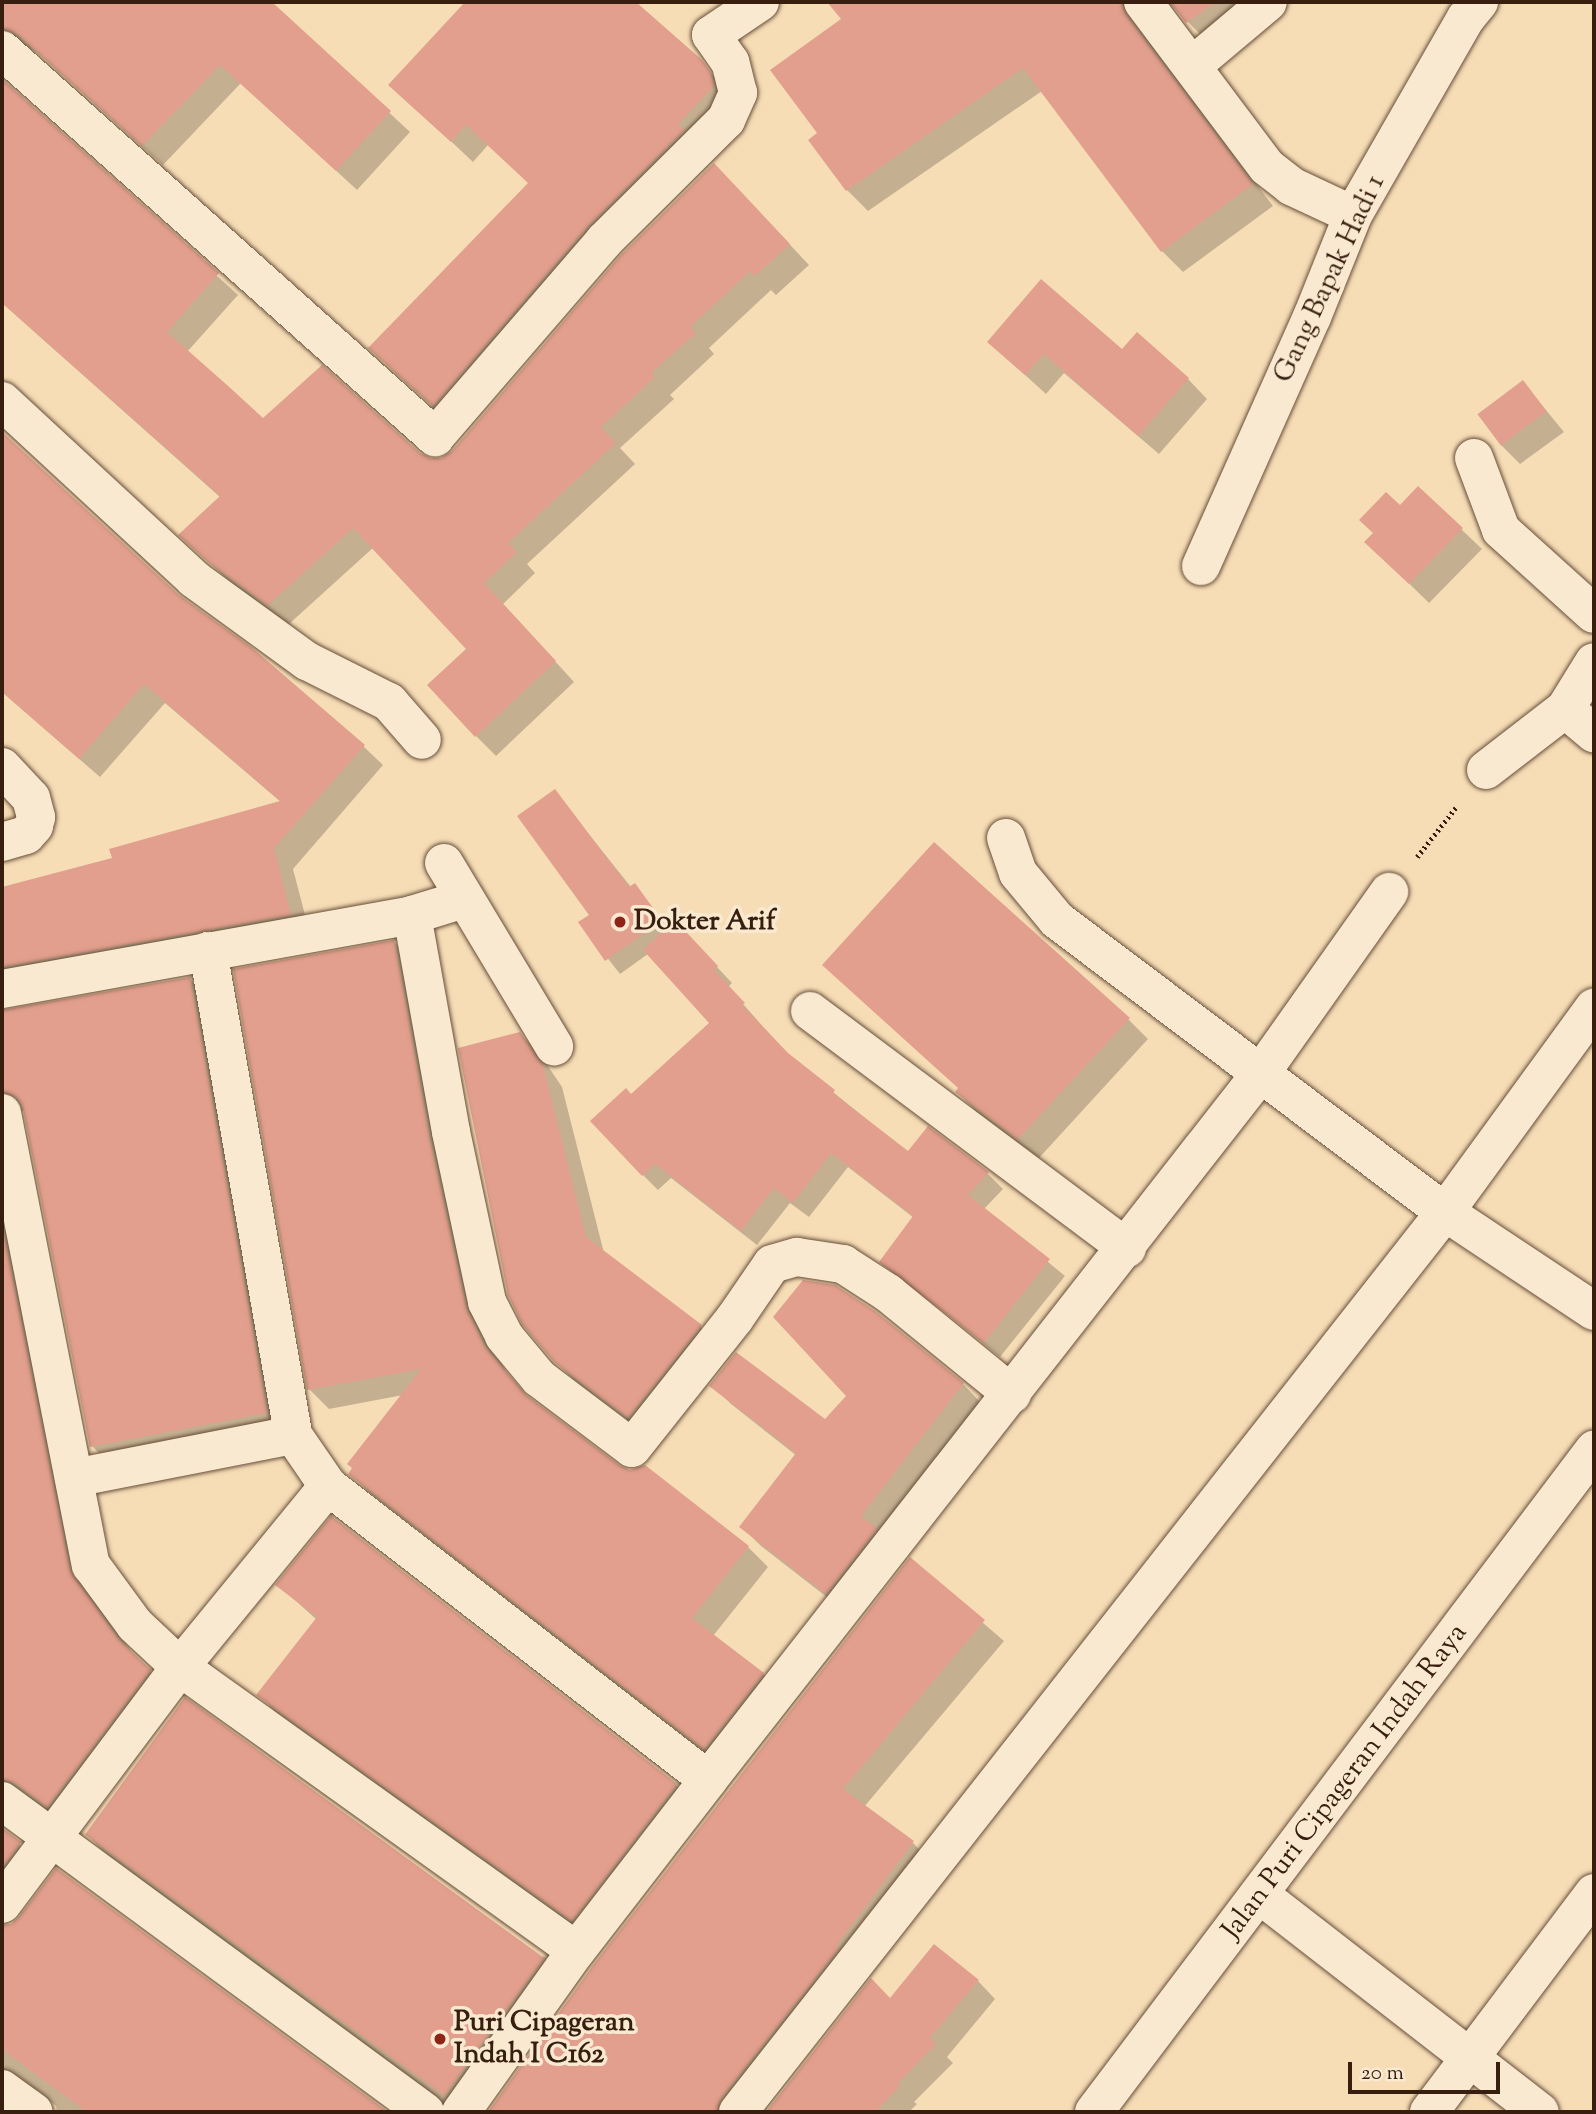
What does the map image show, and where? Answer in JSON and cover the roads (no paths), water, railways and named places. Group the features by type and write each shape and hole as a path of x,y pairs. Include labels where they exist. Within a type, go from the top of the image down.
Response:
{"street":[{"path":"2,50 435,437 604,241 726,120 738,93 730,62 711,35 760,2"},
{"path":"1143,2 1267,167 1321,200"},
{"path":"1192,66 1268,2"},
{"name":"Gang Bapak Hadi 1","path":"1201,566 1312,317 1321,200 1479,2"},
{"path":"2,401 194,579 307,661 389,702 422,740"},
{"path":"1474,458 1501,530 1594,614"},
{"path":"1486,770 1566,709 1594,662"},
{"path":"1566,709 1594,733"},
{"path":"2,767 31,798 36,817 34,826 26,835 2,842"},
{"path":"1006,838 1018,873 1057,920 1445,1212 1594,1311"},
{"path":"444,863 554,1046"},
{"path":"461,2112 576,1951 1261,1073 1389,892"},
{"path":"2,989 412,915 464,899"},
{"path":"412,915 451,1132 487,1302 504,1336 539,1378 632,1448 735,1318 772,1264 797,1257 843,1264 888,1293 1013,1394"},
{"path":"208,951 293,1435 328,1486 708,1780"},
{"path":"737,2112 1445,1212 1594,1008"},
{"path":"810,1011 1127,1248"},
{"path":"2,1114 91,1565 135,1625 180,1667 576,1951"},
{"path":"74,1478 293,1435"},
{"name":"Jalan Puri Cipageran Indah Raya","path":"1094,2112 1594,1450"},
{"path":"2,1904 180,1667 328,1486"},
{"path":"2,1801 425,2112"},
{"path":"1429,2112 1594,1893"},
{"path":"1259,1895 1540,2112"},
{"path":"2,2089 34,2112"}],"place":[{"name":"Dokter Arif","path":"620,922"},
{"name":"Puri Cipageran Indah I C162","path":"440,2039"}]}
